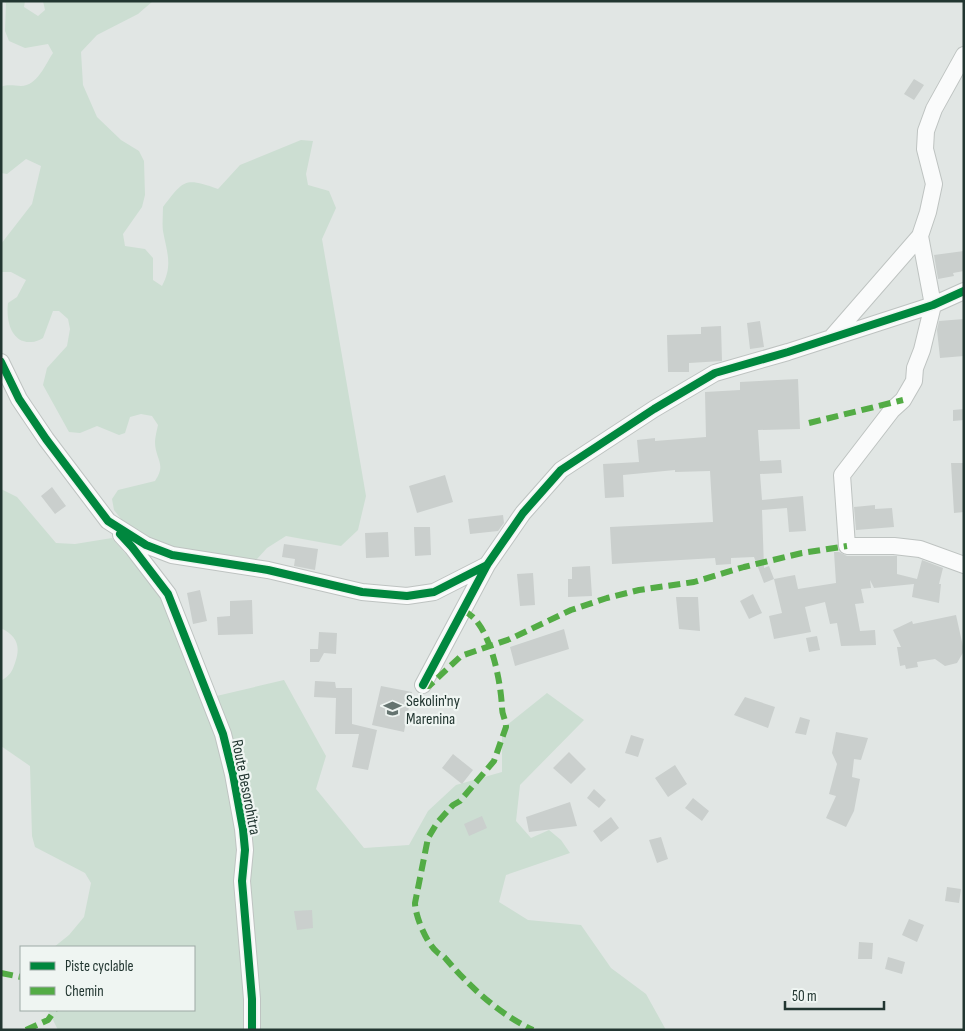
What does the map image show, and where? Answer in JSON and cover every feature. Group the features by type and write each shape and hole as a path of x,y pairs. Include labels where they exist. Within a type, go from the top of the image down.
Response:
{"street":[{"path":"832,337 920,236 934,184 925,149 926,130 934,109 964,55"},
{"path":"920,236 933,305 914,381 903,400 892,410 842,475 847,546 894,546 920,549 964,565"},
{"path":"423,685 487,565 523,513 561,470 654,409 715,373 788,352 933,305 964,291"},
{"name":"Route Besorohitra","path":"1,362 19,399 46,439 108,521 132,547 168,594 223,734 233,774 243,829 245,850 242,881 252,999 252,1030"},
{"path":"108,521 146,545 172,555 268,570 362,592 407,596 434,592 487,565"}],"green space":[{"path":"3,1 25,1 24,7 38,16 45,10 43,1 153,1 138,14 97,35 81,52 83,85 97,117 121,140 139,151 144,161 145,195 142,207 123,234 125,246 145,249 153,258 153,280 162,286 168,265 163,228 163,207 181,186 191,182 218,189 240,165 301,140 313,141 306,174 308,185 329,191 336,208 322,239 366,496 358,530 341,546 286,536 267,548 248,569 174,552 128,528 114,510 112,499 118,490 155,481 160,470 155,448 158,425 152,416 141,414 130,417 125,433 119,435 97,426 80,433 69,432 43,385 47,368 67,346 70,329 68,319 59,311 53,311 43,338 31,342 18,338 14,334 9,322 8,303 17,297 26,280 11,272 1,272 1,244 32,204 41,166 26,159 7,174 1,173 1,87 9,85 21,86 32,83 53,53 48,44 25,48 9,41 5,31 6,3"},
{"path":"1,489 17,497 56,543 75,544 112,538 161,594 208,698 284,680 326,756 316,789 364,848 409,845 428,811 456,785 502,772 502,729 547,693 584,720 520,785 516,821 531,838 549,830 561,840 570,853 506,875 499,902 528,920 581,925 611,968 646,994 666,1030 58,1030 48,1011 195,1011 195,946 55,946 69,935 84,917 91,883 85,873 35,847 32,836 30,766 1,746 1,681 12,671 18,651 14,638 1,628"}],"building":[{"path":"914,79 924,85 914,100 904,94"},
{"path":"964,251 964,271 953,273 954,276 938,279 934,255"},
{"path":"964,319 964,356 940,358 937,330 939,321"},
{"path":"760,321 764,347 750,349 747,323"},
{"path":"721,326 722,361 689,363 689,372 668,372 667,335 701,334 701,327"},
{"path":"798,379 800,429 758,430 760,461 781,460 782,473 760,474 762,500 803,496 806,531 789,532 787,508 762,510 764,568 769,566 774,579 764,583 754,557 731,558 731,564 716,565 715,558 612,564 610,527 713,522 710,471 675,472 675,470 623,475 624,497 605,498 603,464 639,462 637,440 655,438 655,441 706,437 705,392 740,390 740,382"},
{"path":"964,409 964,420 953,421 953,410"},
{"path":"951,463 964,463 964,512 954,513"},
{"path":"445,475 453,502 417,513 409,486"},
{"path":"52,487 66,506 55,514 41,496"},
{"path":"875,505 875,509 892,508 894,527 856,530 854,507"},
{"path":"503,515 504,523 498,531 470,534 468,519"},
{"path":"414,527 430,527 431,555 415,556"},
{"path":"388,532 389,557 366,558 365,533"},
{"path":"284,544 318,549 315,570 294,566 295,559 282,557"},
{"path":"834,552 847,556 897,556 897,574 917,579 922,560 943,568 939,584 941,584 939,603 912,597 914,584 874,588 870,580 871,588 861,589 864,603 855,604 860,631 875,630 876,645 841,646 837,623 830,624 825,602 805,607 811,632 774,639 769,616 782,613 774,579 795,575 798,589 836,583"},
{"path":"590,566 592,596 568,597 568,579 572,579 572,567"},
{"path":"533,573 535,605 520,606 517,574"},
{"path":"200,590 207,621 193,624 187,593"},
{"path":"753,594 762,613 749,619 740,601"},
{"path":"676,597 698,597 700,631 679,629"},
{"path":"252,600 253,634 218,635 217,617 230,616 230,601"},
{"path":"956,615 964,651 957,663 945,666 935,659 917,662 918,667 906,669 905,665 900,666 897,647 901,647 893,630 912,621 913,624"},
{"path":"564,629 569,649 515,666 510,647"},
{"path":"319,632 337,633 336,654 324,653 319,662 310,662 310,649 318,649"},
{"path":"817,636 820,650 809,652 806,638"},
{"path":"315,681 335,682 336,688 352,688 352,724 377,730 368,770 352,767 359,734 335,734 336,698 314,697"},
{"name":"Sekolin'ny Marenina","path":"381,686 412,692 404,732 372,725"},
{"path":"745,697 775,707 768,728 734,715"},
{"path":"800,717 810,720 806,735 795,733"},
{"path":"836,732 868,738 861,760 854,759 852,777 860,779 854,811 846,827 826,818 836,796 829,794 837,764 832,753"},
{"path":"631,735 644,739 638,757 625,753"},
{"path":"569,752 586,769 571,784 553,768"},
{"path":"453,754 473,770 462,784 442,768"},
{"path":"675,765 687,784 668,797 655,778"},
{"path":"594,789 606,800 599,808 587,798"},
{"path":"693,798 709,811 702,821 685,808"},
{"path":"570,802 577,826 529,832 526,817"},
{"path":"482,816 487,828 469,836 464,824"},
{"path":"611,817 619,828 601,842 593,831"},
{"path":"661,837 668,859 657,863 649,840"},
{"path":"947,887 961,889 959,903 945,901"},
{"path":"312,910 313,928 297,930 294,911"},
{"path":"909,919 924,925 917,942 902,935"},
{"path":"859,942 873,943 872,959 858,959"},
{"path":"888,957 905,962 902,974 885,969"}],"marked path":[{"path":"809,423 903,400"},
{"path":"423,685 429,686 461,656 510,639 571,610 607,598 639,590 694,582 744,567 802,553 847,546"},
{"path":"464,610 478,623 492,652 506,727 494,761 460,801 453,805 437,823 428,838 415,903 422,929 433,948 486,999 520,1024 533,1030"},
{"path":"1,973 20,977"},
{"path":"26,1030 48,1020 54,1011"}],"cycle path":[{"path":"423,685 487,565 523,513 561,470 654,409 715,373 788,352 933,305 964,291"},
{"path":"1,362 19,399 46,439 108,521 146,545 172,555 268,570 362,592 407,596 434,592 487,565"},
{"path":"120,534 168,594 223,734 233,774 243,829 245,850 242,881 252,999 252,1030"}],"place":[{"name":"Sekolin'ny Marenina","path":"392,709"}]}
